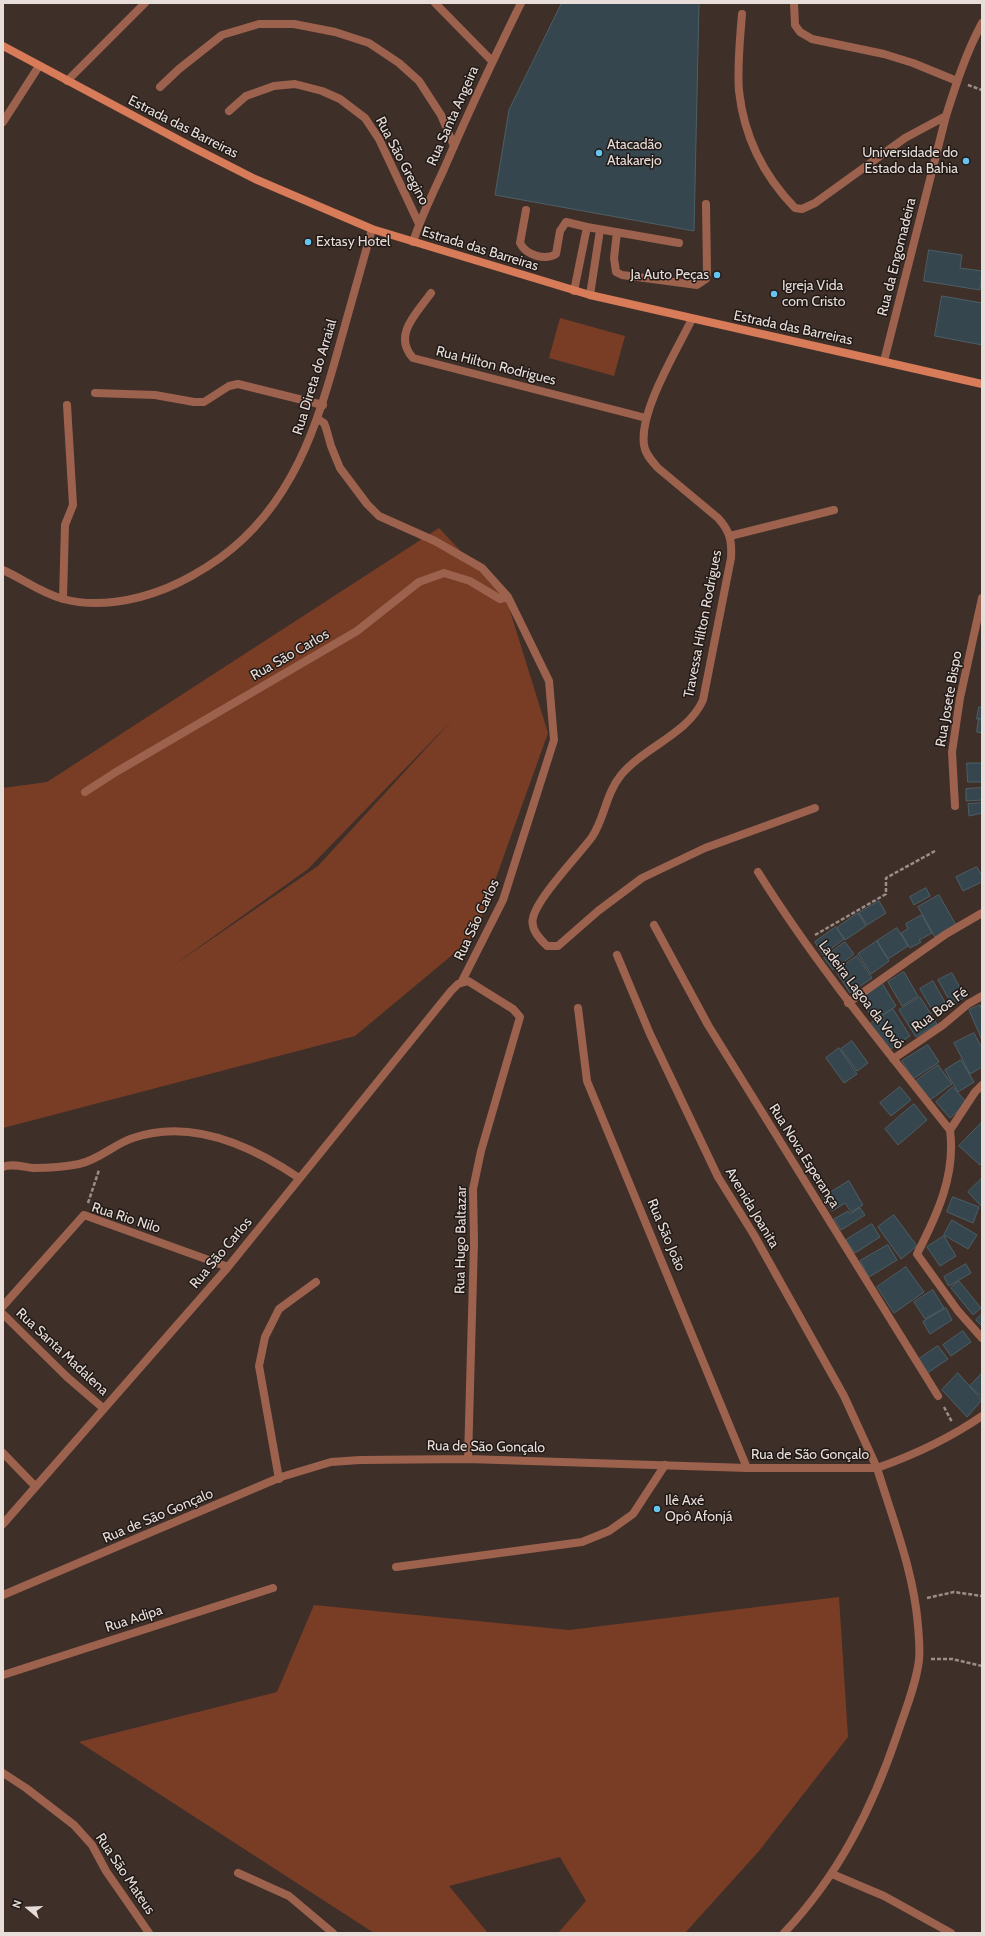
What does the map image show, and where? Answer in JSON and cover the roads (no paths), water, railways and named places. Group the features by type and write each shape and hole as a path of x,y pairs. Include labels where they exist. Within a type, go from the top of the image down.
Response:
{"main road":[{"name":"Estrada das Barreiras","path":"3,46 255,179 372,229 574,291 982,384"}],"street":[{"path":"67,81 145,3"},
{"path":"435,3 492,61"},
{"name":"Rua Santa Angeira","path":"413,242 419,224 492,61 521,3"},
{"path":"794,3 795,25 800,32 812,39 884,54 913,63 957,81"},
{"path":"742,14 739,91 746,124 757,158 795,208 802,210 816,203 905,138 946,116"},
{"name":"Rua da Engomadeira","path":"884,361 946,116 970,45 982,23"},
{"path":"160,87 179,69 222,36 258,24 294,24 336,32 369,43 399,63 419,81 441,115 454,146"},
{"path":"3,122 39,66"},
{"name":"Rua São Gregino","path":"229,111 246,96 274,86 295,84 322,91 340,99 365,118 379,139 419,224"},
{"path":"616,232 614,258 616,272 622,275 697,286 706,279 707,272 706,204"},
{"path":"526,210 520,243 522,248 542,258 550,258 556,254 560,231 566,222 600,230 679,243"},
{"path":"574,291 587,227"},
{"name":"Rua Direta do Arraial","path":"3,570 40,590 63,599 103,603 128,600 152,594 179,583 204,569 250,533 274,505 290,481 318,419 372,229"},
{"path":"590,295 600,230"},
{"name":"Rua Hilton Rodrigues","path":"431,293 405,331 405,347 407,352 413,358 646,418"},
{"name":"Travessa Hilton Rodrigues","path":"692,319 650,404 643,432 644,446 649,458 658,468 718,518 726,526 730,536 730,558 703,700 699,709 689,722 656,746 622,774 609,794 600,822 592,837 544,897 532,919 536,934 547,946 558,946 598,911 642,878 705,848 815,808"},
{"path":"95,393 155,395 194,402 204,402 229,386 238,384 323,405"},
{"path":"63,599 65,525 73,505 67,405"},
{"name":"Rua São Carlos","path":"3,1524 228,1267 451,991 462,981 503,900 554,740 549,681 508,597 482,568 435,542 379,516 367,504 340,468 324,423 318,419"},
{"path":"730,536 834,510"},
{"name":"Rua São Carlos","path":"85,792 116,772 357,630 419,582 444,573 470,581 500,599 508,597"},
{"name":"Rua Josete Bispo","path":"955,806 952,752 960,698 982,598"},
{"name":"Ladeira Lagoa da Vovó","path":"758,872 784,914 848,1003 950,1130"},
{"path":"848,1003 946,934 982,913"},
{"name":"Rua Nova Esperança","path":"654,925 716,1039 938,1396"},
{"name":"Avenida Joanita","path":"617,955 650,1034 718,1177 754,1235 844,1396 877,1468 913,1586 918,1626 919,1660 908,1703 885,1770 856,1833 832,1874 806,1909 784,1933"},
{"name":"Rua Hugo Baltazar","path":"462,981 473,983 514,1010 520,1017 481,1151 473,1189 474,1242 468,1459"},
{"name":"Rua Boa Fé","path":"893,1059 943,1025 968,1004 982,996"},
{"name":"Rua São João","path":"578,1008 587,1081 747,1468"},
{"path":"982,1085 975,1092 950,1130 952,1149 949,1173 931,1227 917,1254 958,1311 982,1338"},
{"path":"4,1166 59,1167 81,1164 104,1154 131,1138 152,1132 174,1130 199,1134 252,1150 279,1164 299,1178"},
{"name":"Rua Rio Nilo","path":"3,1306 84,1215 228,1267"},
{"path":"279,1479 259,1366 265,1337 279,1309 316,1282"},
{"name":"Rua Santa Madalena","path":"3,1314 67,1377 103,1408"},
{"name":"Rua de São Gonçalo","path":"3,1595 279,1479 304,1469 332,1462 360,1460 468,1459 747,1468 877,1468 895,1462 958,1433 982,1416"},
{"path":"3,1453 35,1486"},
{"path":"396,1567 582,1542 609,1531 633,1514 665,1465"},
{"name":"Rua Adipa","path":"3,1675 273,1588"},
{"name":"Rua São Mateus","path":"3,1773 41,1799 74,1825 92,1845 106,1871 149,1933"},
{"path":"238,1873 289,1896 333,1933"},
{"path":"832,1874 884,1896 952,1933"}],"place":[{"name":"Atacadão Atakarejo","path":"599,153"},
{"name":"Universidade do Estado da Bahia","path":"966,161"},
{"name":"Extasy Hotel","path":"308,242"},
{"name":"Ja Auto Peças","path":"717,275"},
{"name":"Igreja Vida com Cristo","path":"774,294"},
{"name":"Ilê Axé Opô Afonjá","path":"657,1509"}]}
